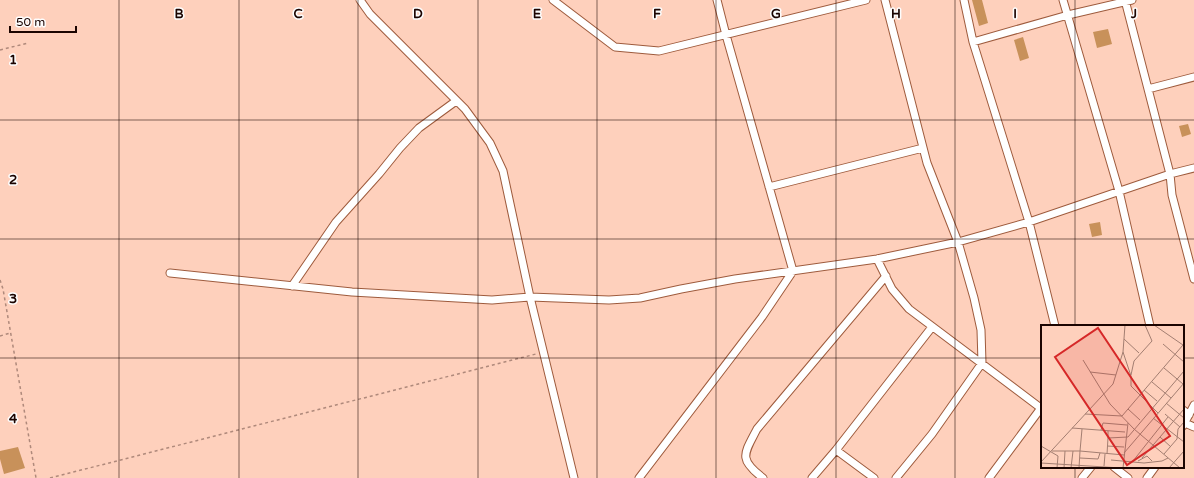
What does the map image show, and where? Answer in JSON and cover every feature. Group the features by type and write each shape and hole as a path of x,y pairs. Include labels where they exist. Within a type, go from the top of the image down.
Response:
{"street":[{"path":"360,0 370,14 465,109 490,143 503,171 530,297 574,478"},
{"path":"553,0 615,47 659,52 866,0"},
{"path":"639,478 762,317 793,271 717,0"},
{"path":"885,0 927,163 958,242 974,298 981,330 982,363 932,434 896,478"},
{"path":"964,0 973,42 1029,222 1055,325"},
{"path":"1063,0 1119,191 1150,325"},
{"path":"973,42 1068,15 1127,1 1170,174 1172,195 1194,279"},
{"path":"1148,89 1194,77"},
{"path":"292,286 336,222 400,148 419,128 456,100"},
{"path":"770,188 923,148"},
{"path":"170,274 352,292 492,300 530,297 609,300 640,298 696,286 877,259 958,242 1029,222 1170,174 1194,168"},
{"path":"877,259 892,289 909,309 1041,408"},
{"path":"762,478 746,463 745,455 757,429 886,276"},
{"path":"812,478 836,450 932,327"},
{"path":"1194,405 1184,424 1194,427"},
{"path":"989,478 1041,410"},
{"path":"1184,411 1189,415"},
{"path":"836,450 874,478"},
{"path":"1082,478 1090,468"},
{"path":"1115,468 1128,478"},
{"path":"1147,478 1154,468"}],"path":[{"path":"0,50 28,43"},
{"path":"0,280 36,478"},
{"path":"0,336 10,333"},
{"path":"50,478 543,353"}],"building":[{"path":"972,0 982,0 988,23 979,26"},
{"path":"1108,29 1112,44 1097,48 1093,32"},
{"path":"1023,37 1029,58 1020,61 1014,40"},
{"path":"1188,124 1191,134 1182,137 1179,126"},
{"path":"1100,222 1102,235 1092,237 1089,224"},
{"path":"18,447 25,468 4,474 0,459 0,451"}]}
